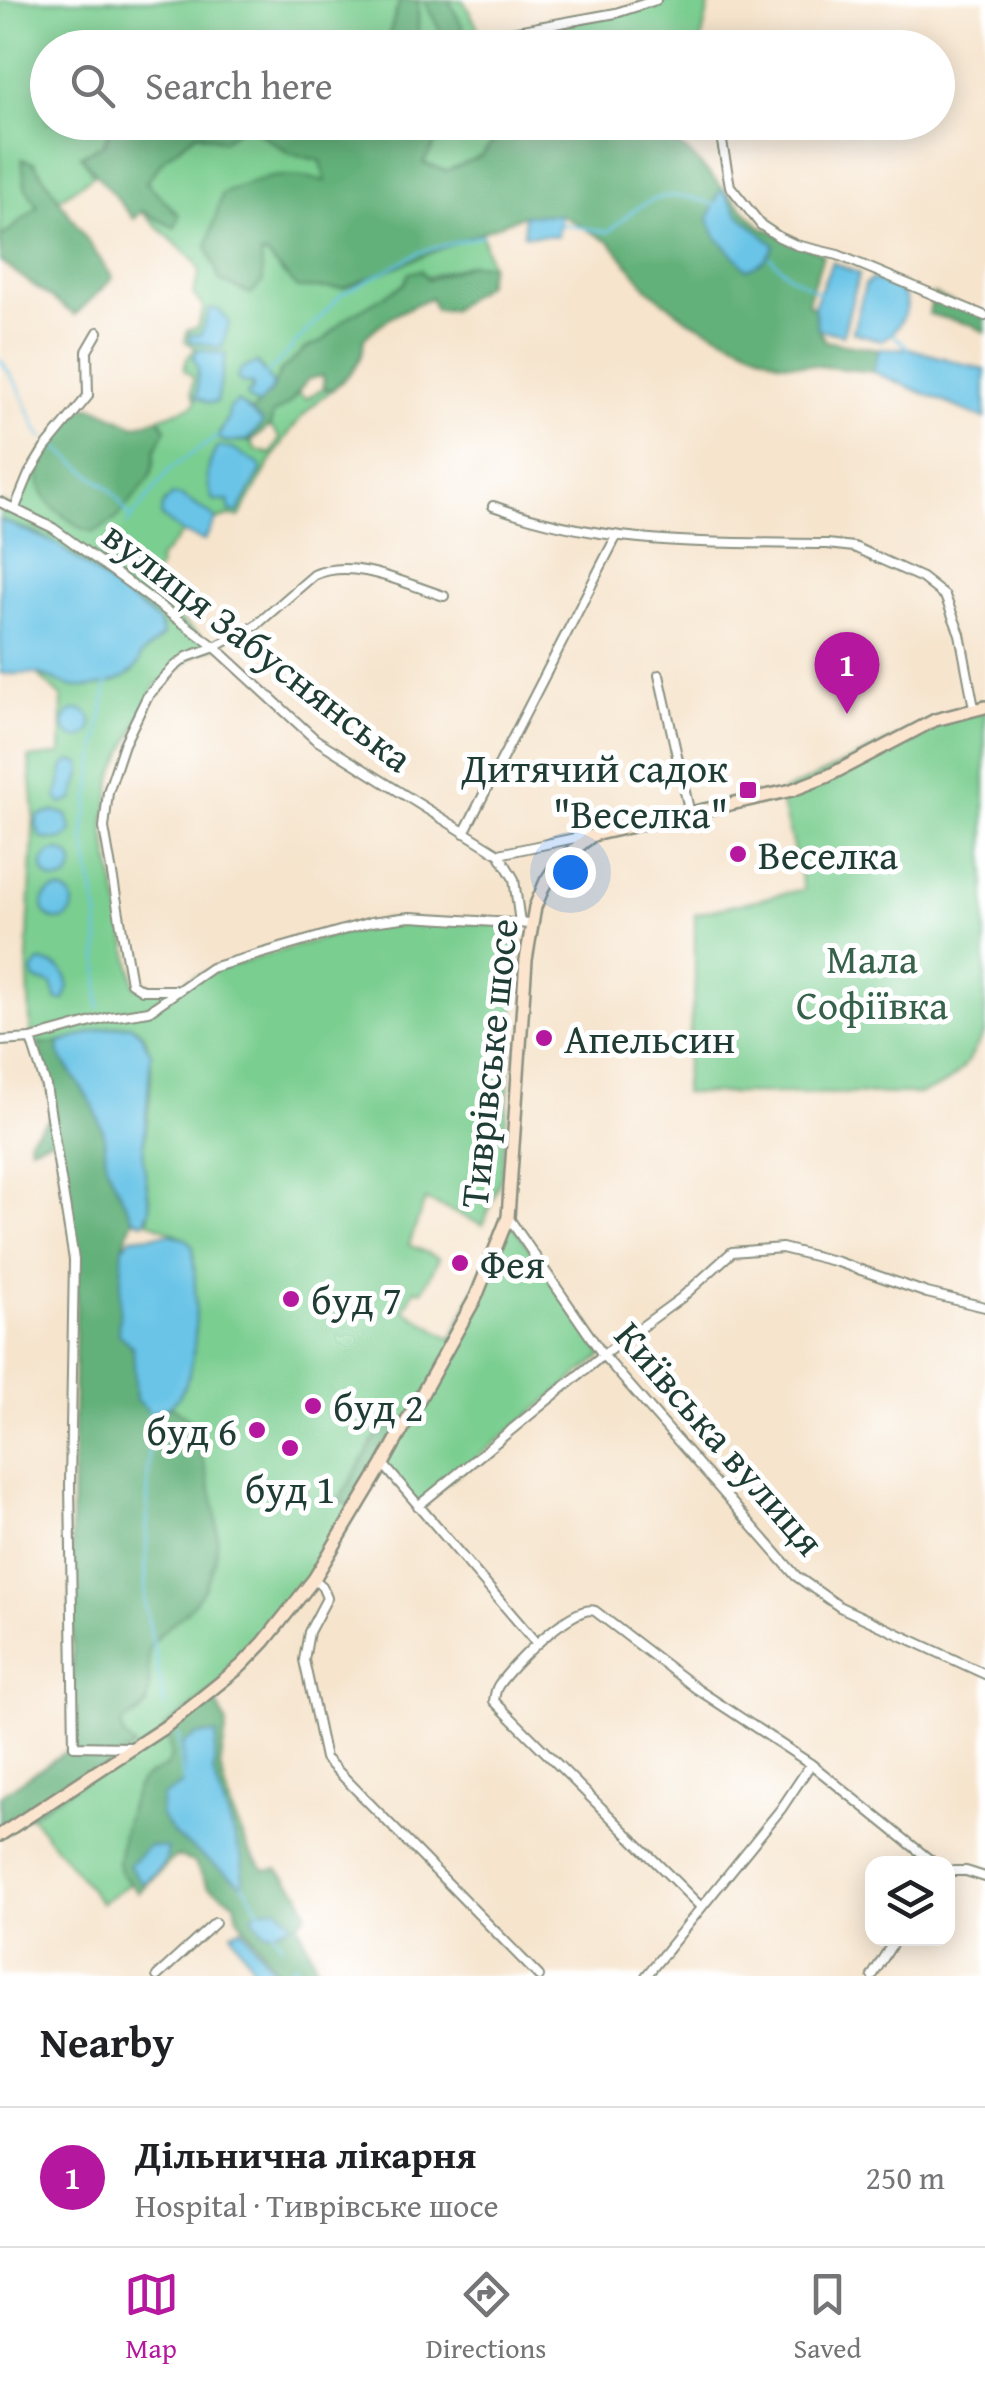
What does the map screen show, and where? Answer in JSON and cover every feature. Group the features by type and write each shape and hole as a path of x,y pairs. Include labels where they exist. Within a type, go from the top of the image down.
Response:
{"main road":[{"name":"Тиврівське шосе","path":"0,1834 188,1711 240,1666 314,1578 383,1464 481,1288 508,1218 525,923 554,867 592,835 805,785 935,720 979,708"}],"street":[{"path":"522,30 624,12 656,0"},
{"path":"722,140 730,186 753,216 778,237 838,255 985,316"},
{"path":"15,508 45,448 88,396 87,351 98,332"},
{"name":"вулиця Забуснянська","path":"0,502 64,535 216,647 315,739 499,854"},
{"path":"493,506 540,522 616,537 843,544 922,578 940,590 950,603 979,708"},
{"path":"464,833 616,537"},
{"path":"174,990 142,990 131,983 105,842 106,811 118,760 147,697 180,662 255,626 314,575 332,569 354,570 444,596"},
{"path":"659,675 690,814"},
{"path":"0,1041 31,1039 110,1017 148,1011 211,968 370,922 410,917 525,923 514,879 499,854 592,835"},
{"path":"31,1039 46,1086 74,1260 70,1484 74,1746 134,1748"},
{"name":"Київська вулиця","path":"508,1218 604,1355 796,1576 840,1607 985,1674"},
{"path":"418,1506 604,1355 681,1298 732,1252 782,1248 985,1307"},
{"path":"383,1464 537,1644"},
{"path":"314,1578 327,1598 309,1632 304,1660 325,1758 539,1976"},
{"path":"700,1906 494,1702 496,1688 537,1644 577,1611 595,1611 697,1689 811,1764 924,1856"},
{"path":"646,1976 782,1809 811,1764"},
{"path":"955,1871 985,1877"},
{"path":"157,1976 214,1923"},
{"path":"872,1976 891,1946"}],"green space":[{"path":"0,0 400,0 391,30 30,30 30,140 105,140 81,156 94,175 59,199 34,163 25,186 38,207 0,235"},
{"path":"400,0 418,0 418,30 390,30"},
{"path":"418,0 423,0 440,30 418,30"},
{"path":"423,0 449,0 463,28 440,30"},
{"path":"449,0 463,0 479,30 461,30"},
{"path":"656,0 710,0 704,30 522,30 616,13"},
{"path":"188,140 270,140 289,153 321,161 327,181 260,255 267,255 285,276 344,288 481,231 490,265 470,264 404,284 345,319 323,342 306,348 280,372 271,391 273,384 258,363 247,398 258,405 252,412 237,402 217,438 227,442 251,441 256,450 271,454 280,438 270,426 273,414 298,393 306,399 324,388 332,390 290,432 239,517 216,520 164,502 162,516 183,533 158,560 159,568 141,591 215,647 198,652 156,686 113,775 104,828 135,987 174,990 195,976 383,920 520,923 502,1175 483,1225 425,1200 409,1245 439,1258 422,1291 415,1289 404,1310 452,1339 508,1217 603,1355 418,1506 383,1464 339,1499 356,1510 314,1579 212,1692 171,1762 136,1789 118,1862 129,1884 101,1903 30,1815 134,1747 121,1734 122,1723 148,1704 126,1570 136,1383 140,1389 191,1360 196,1329 193,1247 148,1221 143,1160 151,1062 148,1044 140,1031 127,1025 52,1043 31,1039 27,958 34,813 29,758 61,754 62,698 37,674 73,683 109,681 133,672 140,656 163,636 152,614 72,554 41,535 0,520 0,502 14,508 45,448 40,482 115,520 152,472 164,424 159,418 194,405 193,377 184,370 187,358 196,348 185,341 188,330 197,328 204,308 193,294 200,272 194,261 141,211 175,228 179,215 146,182 166,157"},
{"path":"188,140 166,157 146,182 179,215 175,228 142,211 134,219 81,156 105,143"},
{"path":"270,140 435,140 423,163 446,171 480,157 495,140 668,140 687,151 760,226 823,254 808,305 814,306 825,341 879,349 873,372 779,362 687,319 648,289 611,243 561,215 524,215 344,288 298,288 267,255 261,255 263,281 251,294 220,281 207,247 222,194 272,177 326,181 321,161 289,153"},
{"path":"434,140 495,140 480,157 446,171 423,163"},
{"path":"22,159 34,163 113,278 75,315 0,261 0,235 38,207 25,186"},
{"path":"470,264 490,265 486,284 451,310 435,310 431,298 386,320 364,339 358,362 332,390 324,388 323,376 308,379 289,404 273,414 270,426 248,440 262,422 252,412 271,391 280,372 306,348 323,341 345,319 404,284 409,273 421,270 428,280"},
{"path":"933,294 985,316 985,333 972,325 929,314"},
{"path":"81,407 94,407 135,426 159,418 166,429 155,450 149,479 115,520 94,532 60,513 40,486 43,458"},
{"name":"Мала Софіївка","path":"985,707 985,1032 966,1064 952,1079 919,1094 683,1093 695,985 695,914 804,889 779,794 935,720"},
{"path":"60,1043 63,1061 93,1105 104,1133 106,1164 133,1219 123,1247 129,1342 135,1352 136,1400 156,1412 171,1406 189,1419 216,1515 216,1556 198,1598 149,1648 148,1700 121,1727 124,1737 135,1747 0,1835 0,1796 74,1746 71,1569 77,1259 56,1138 30,1147 29,1138 55,1113 38,1044"},
{"path":"386,1420 402,1429 356,1510 339,1500"},
{"path":"212,1692 227,1725 220,1767 232,1812 251,1854 265,1870 278,1869 300,1893 307,1913 298,1923 321,1976 271,1976 278,1972 238,1917 235,1902 208,1886 194,1862 176,1856 138,1893 120,1872 123,1835 136,1790 149,1774 168,1765 170,1746 165,1727"}],"water":[{"path":"720,191 724,191 738,214 774,245 764,260 747,269 716,236 708,219"},
{"path":"524,215 561,215 558,236 524,235"},
{"path":"832,262 859,274 843,335 818,329 814,306"},
{"path":"872,279 899,292 906,302 899,325 881,341 853,332 865,285"},
{"path":"210,309 219,310 229,322 222,348 190,341 189,335 201,334"},
{"path":"908,348 985,370 985,419 873,372 879,349"},
{"path":"198,349 226,354 217,402 197,397 198,367 193,358"},
{"path":"257,363 273,384 258,405 247,398 253,384 237,378 241,369"},
{"path":"237,401 263,422 248,440 227,442 217,438 228,419 229,408"},
{"path":"218,446 260,465 261,471 238,512 230,512 228,501 213,501 210,493 208,473"},
{"path":"172,495 181,496 216,520 204,541 183,533 161,516 162,507"},
{"path":"0,520 57,544 158,621 163,636 140,656 138,664 125,677 76,687 38,674 0,673"},
{"path":"78,710 88,714 92,724 88,734 78,738 68,734 64,724 68,714"},
{"path":"71,761 81,763 82,772 73,800 61,804 57,797 64,766"},
{"path":"55,811 67,815 72,832 57,840 40,837 38,816"},
{"path":"58,851 69,855 73,866 69,877 58,881 47,877 43,866 47,855"},
{"path":"58,890 69,894 73,905 69,916 58,920 47,916 43,905 47,894"},
{"path":"39,962 54,965 64,974 68,985 64,1000 57,1000 52,984 35,980 32,971"},
{"path":"130,1025 139,1031 151,1053 143,1158 150,1210 144,1223 133,1219 106,1164 104,1133 93,1105 59,1054 60,1043 102,1029"},
{"path":"169,1234 185,1238 193,1247 194,1344 182,1391 169,1406 150,1412 136,1400 133,1347 118,1334 123,1247 132,1238"},
{"path":"217,1734 213,1772 242,1859 243,1885 176,1837 160,1815 162,1797 183,1784 183,1744 198,1735"},
{"path":"149,1846 167,1848 167,1854 160,1868 143,1884 129,1865"},
{"path":"277,1907 293,1923 265,1932 252,1916"},
{"path":"242,1928 274,1971 254,1976 232,1932"}],"waterway":[{"path":"560,224 609,232 647,203 671,196 717,206"},
{"path":"265,376 342,294 420,252 483,235"},
{"path":"770,257 790,276 820,293"},
{"path":"892,333 908,348"},
{"path":"0,359 43,438"},
{"path":"127,524 170,469 217,437"},
{"path":"55,446 114,493 131,519"},
{"path":"99,1008 98,918 84,835 107,682"},
{"path":"150,1410 145,1603 165,1707"},
{"path":"178,1734 183,1783"},
{"path":"243,1884 260,1911"},
{"path":"273,1931 282,1945"},
{"path":"288,1976 293,1964"},
{"path":"294,1965 301,1976"}],"place":[{"name":"Дільнична лікарня","path":"847,714"},
{"name":"Дитячий садок \"Веселка\"","path":"748,790"},
{"name":"Веселка","path":"738,854"},
{"name":"Апельсин","path":"544,1038"},
{"name":"Фея","path":"460,1263"},
{"name":"буд 7","path":"291,1299"},
{"name":"буд 2","path":"313,1406"},
{"name":"буд 6","path":"257,1430"},
{"name":"буд 1","path":"290,1448"}]}
